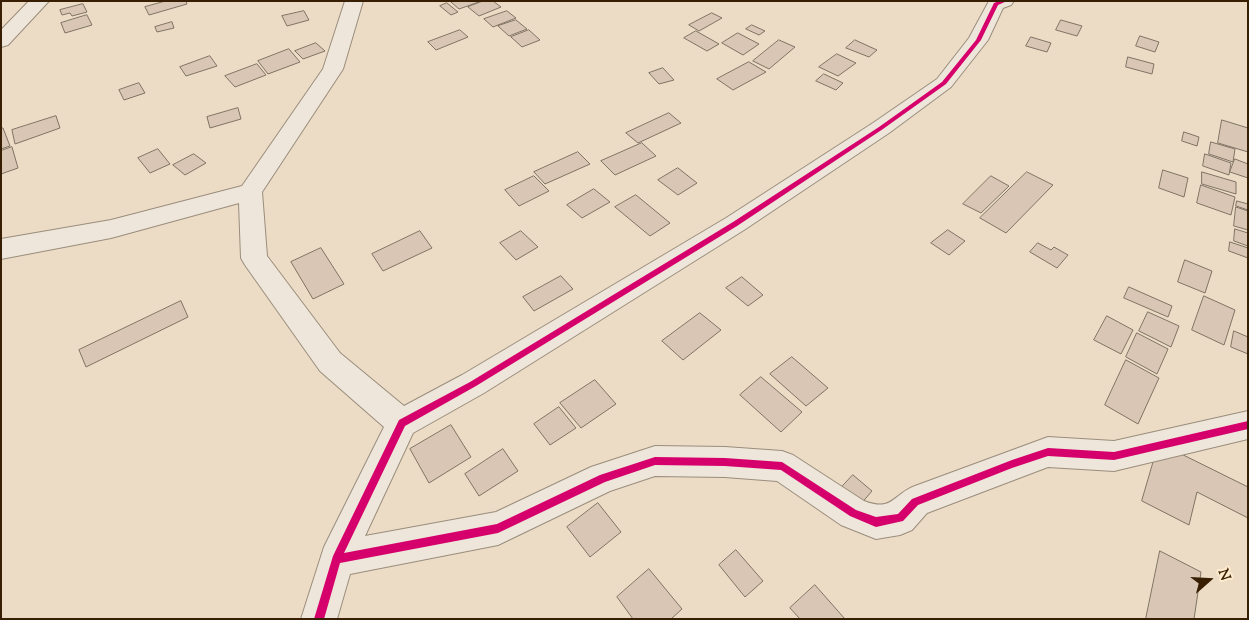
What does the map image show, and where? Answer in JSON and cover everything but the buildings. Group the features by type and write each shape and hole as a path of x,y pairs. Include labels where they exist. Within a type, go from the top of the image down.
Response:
{"street":[{"path":"1,40 40,1"},
{"path":"354,1 333,69 250,192 254,258 330,362 402,423"},
{"path":"319,619 336,559 402,423 473,384 736,224 881,128 944,83 978,40 996,4 1005,1"},
{"path":"1,249 111,229 250,192"},
{"path":"336,559 498,528 603,478 655,461 725,462 782,466 853,513 876,522 900,518 915,502 1048,452 1114,456 1248,425"}],"cycle path":[{"path":"319,619 336,559 402,423 473,384 735,224 881,128 944,83 978,40 996,4 1005,1"},
{"path":"336,559 498,528 603,478 655,461 725,462 782,466 853,513 876,522 900,518 915,502 1048,452 1114,456 1248,425"}]}
